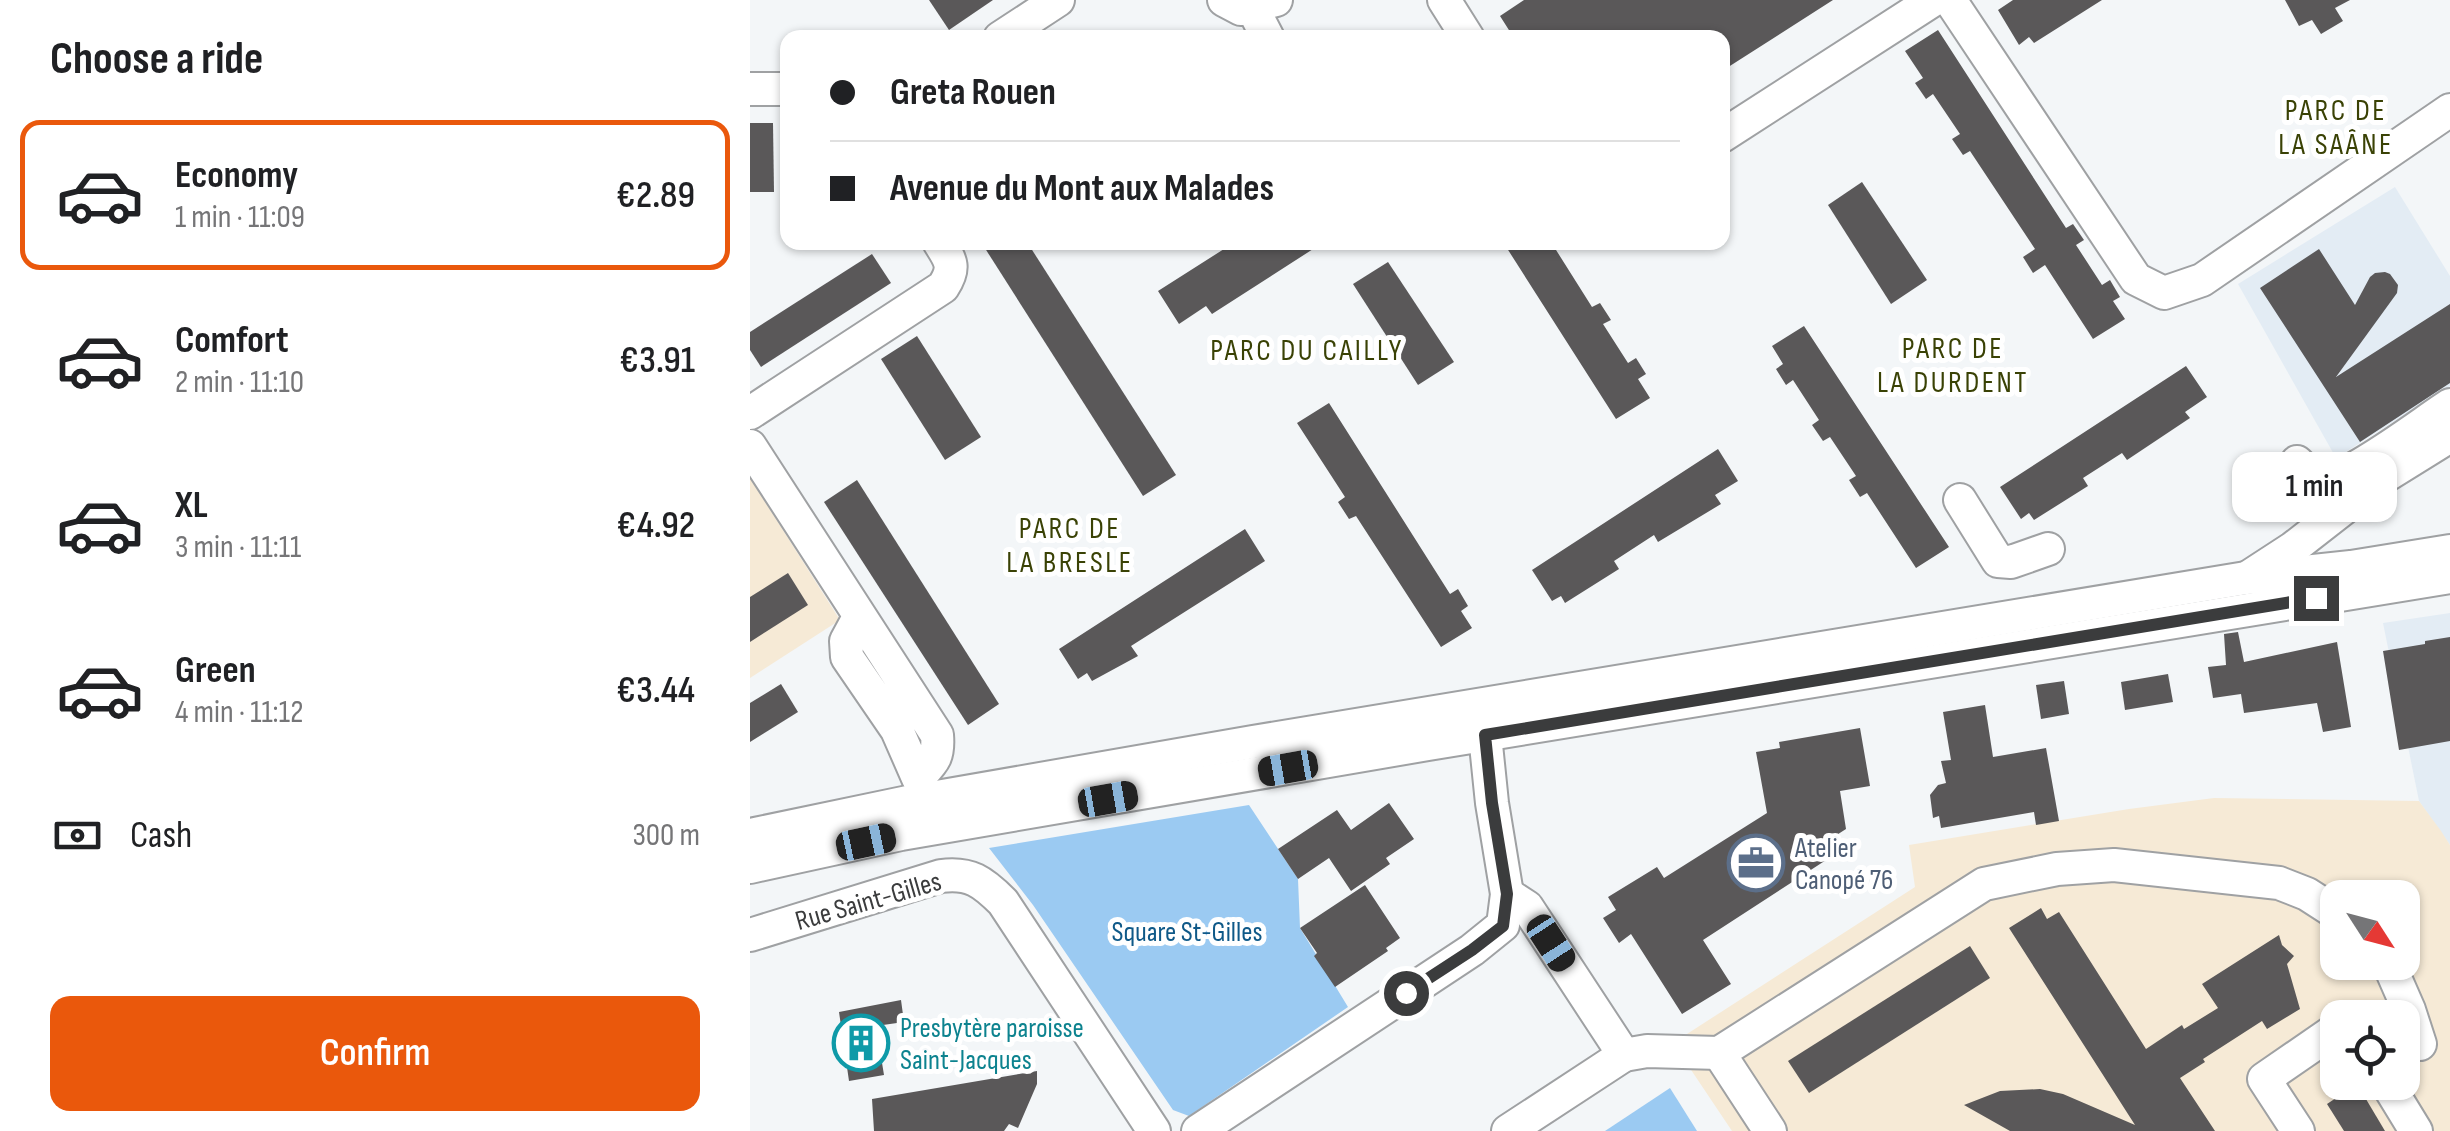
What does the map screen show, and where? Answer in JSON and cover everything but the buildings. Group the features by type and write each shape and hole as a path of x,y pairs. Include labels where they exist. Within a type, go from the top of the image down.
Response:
{"street":[{"path":"1012,30 1058,0"},
{"path":"1444,0 1463,30"},
{"path":"1730,131 1933,0"},
{"path":"1950,0 2136,279 2164,293 2202,280 2450,110"},
{"path":"1251,2 1264,30"},
{"path":"750,90 780,89"},
{"path":"750,414 943,287 952,270 944,250"},
{"path":"2297,462 2312,476 2329,478 2349,471 2450,405"},
{"path":"2246,578 2384,477 2450,436"},
{"path":"750,446 859,617 846,642 847,657 896,730 913,790 901,834"},
{"path":"1960,500 1998,562 2011,562 2048,550"},
{"path":"750,835 913,790 1434,712 2246,578 2450,552"},
{"path":"750,867 901,834 2450,577"},
{"path":"1198,1131 1503,926 1507,894 1485,735"},
{"path":"1508,1131 1624,1054 1719,1053 1984,884 2057,870 2114,865 2279,883 2320,902"},
{"name":"Rue Saint-Gilles","path":"750,935 940,876 957,874 974,879 988,886 1003,902 1154,1131"},
{"path":"1507,894 1526,907 1624,1054"},
{"path":"2396,980 2424,1042"},
{"path":"2298,1131 2264,1079 2320,1040"},
{"path":"1719,1053 1770,1131"},
{"path":"2397,1100 2416,1131"}],"shaded area":[{"path":"2395,187 2450,276 2450,386 2336,458 2238,284"},
{"path":"750,478 840,620 750,678"},
{"path":"2450,613 2450,845 2419,801 2383,623"},
{"path":"2214,798 2419,801 2450,845 2450,1131 1732,1131 1673,1043 1915,887 1909,845"}],"green space":[{"name":"Square St-Gilles","path":"1249,805 1298,879 1300,928 1348,1007 1189,1116 1173,1110 1033,905 989,848"},
{"path":"1670,1088 1697,1131 1605,1131"}],"place":[{"name":"Atelier Canopé 76","path":"1756,863"},
{"name":"Presbytère paroisse Saint-Jacques","path":"861,1043"}],"district":[{"name":"PARC DE LA SAÂNE","path":"2336,127"},
{"name":"PARC DU CAILLY","path":"1307,350"},
{"name":"PARC DE LA DURDENT","path":"1953,365"},
{"name":"PARC DE LA BRESLE","path":"1070,545"}],"route":[{"path":"1406,993 1503,926 1507,894 1485,735 2316,598"}]}
